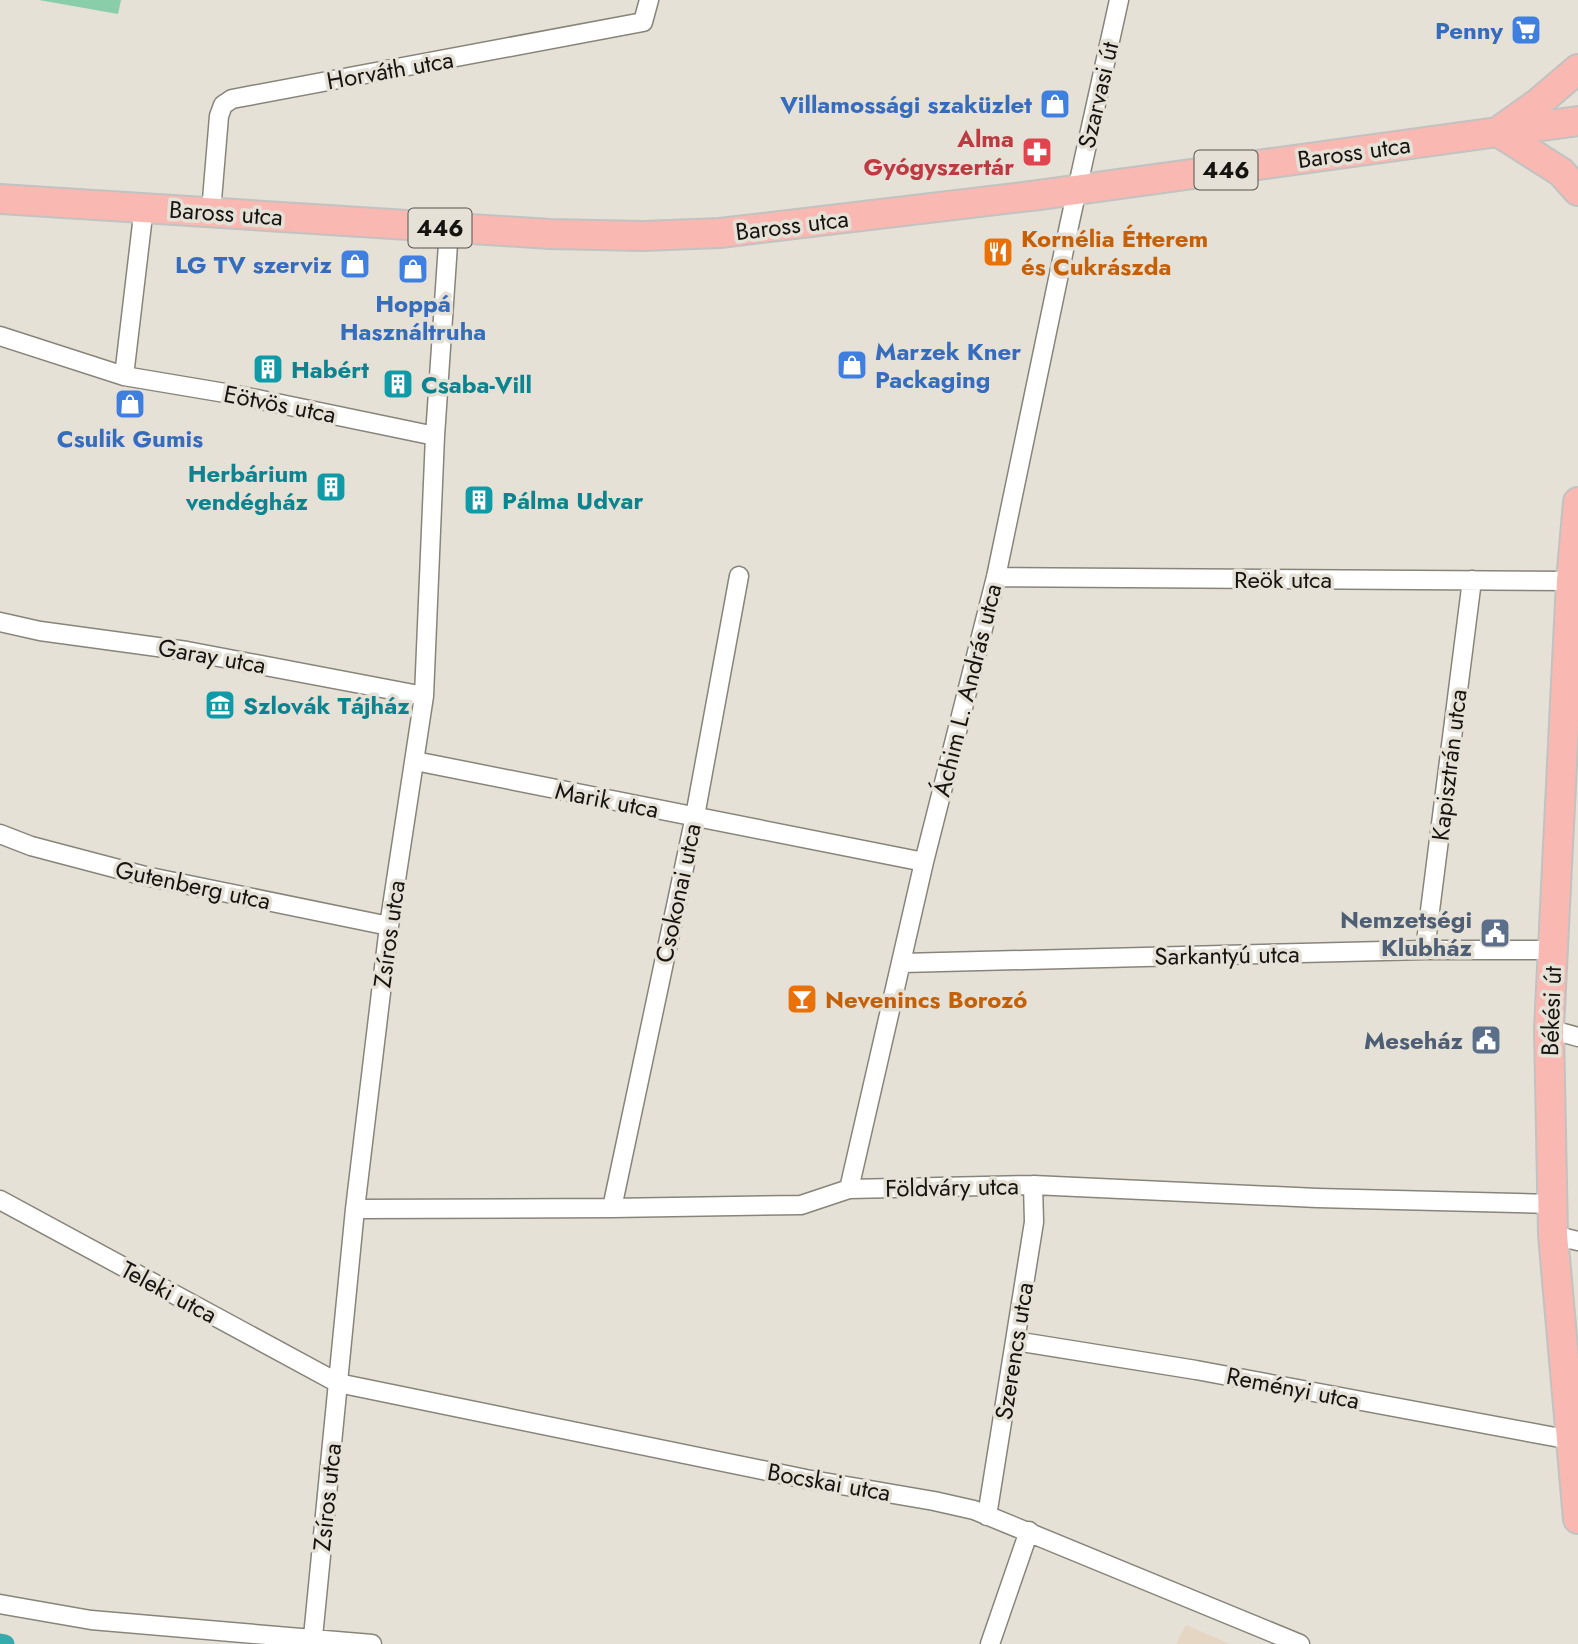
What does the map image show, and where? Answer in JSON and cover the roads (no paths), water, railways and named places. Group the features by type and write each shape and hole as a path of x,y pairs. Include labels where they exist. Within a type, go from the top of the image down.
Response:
{"main road":[{"name":"446","path":"1498,132 1578,69"},
{"name":"Baross utca","path":"0,199 449,229 643,236 720,233 1076,190 1578,121"},
{"path":"1498,132 1561,172 1578,191"},
{"name":"Békési út","path":"1578,502 1571,581 1571,716 1549,1028 1551,1204 1565,1238 1571,1440 1578,1519"}],"street":[{"name":"Horváth utca","path":"211,212 219,116 223,105 232,99 643,22 649,0"},
{"name":"Szarvasi út","path":"1076,190 1119,0"},
{"name":"Áchim L. András utca","path":"849,1189 924,862 996,577 1076,190"},
{"path":"124,376 144,207"},
{"name":"Zsíros utca","path":"313,1637 355,1209 389,926 424,696 435,436 449,229"},
{"name":"Eötvös utca","path":"0,336 124,376 237,395 435,436"},
{"name":"Csokonai utca","path":"612,1208 695,816 739,576"},
{"name":"Reök utca","path":"996,577 1571,581"},
{"name":"Kapisztrán utca","path":"1425,950 1472,580"},
{"name":"Garay utca","path":"0,622 40,631 187,651 424,696"},
{"name":"Marik utca","path":"415,761 924,862"},
{"name":"Gutenberg utca","path":"0,834 31,846 145,876 389,926"},
{"name":"Sarkantyú utca","path":"902,963 1425,950 1553,950"},
{"path":"1549,1028 1578,1037"},
{"name":"Földváry utca","path":"355,1209 802,1205 849,1189 1033,1185 1317,1198 1551,1204"},
{"name":"Szerencs utca","path":"987,1516 1034,1222 1033,1185"},
{"name":"Teleki utca","path":"0,1200 338,1383"},
{"name":"Reményi utca","path":"1015,1341 1196,1370 1571,1440"},
{"name":"Bocskai utca","path":"338,1383 806,1479 974,1510 1300,1644"},
{"path":"990,1644 1029,1531"},
{"path":"0,1604 91,1620 372,1644"}],"waterway":[{"path":"0,1643 5,1644"}],"place":[{"name":"Penny","path":"1526,30"},
{"name":"Villamossági szaküzlet","path":"1055,104"},
{"name":"Alma Gyógyszertár","path":"1037,152"},
{"name":"Kornélia Étterem és Cukrászda","path":"998,252"},
{"name":"LG TV szerviz","path":"355,264"},
{"name":"Hoppá Használtruha","path":"413,269"},
{"name":"Marzek Kner Packaging","path":"852,365"},
{"name":"Habért","path":"268,369"},
{"name":"Csaba-Vill","path":"398,384"},
{"name":"Csulik Gumis","path":"130,404"},
{"name":"Herbárium vendégház","path":"331,487"},
{"name":"Pálma Udvar","path":"479,500"},
{"name":"Szlovák Tájház","path":"220,705"},
{"name":"Nemzetségi Klubház","path":"1495,933"},
{"name":"Nevenincs Borozó","path":"802,999"},
{"name":"Meseház","path":"1486,1040"}]}
